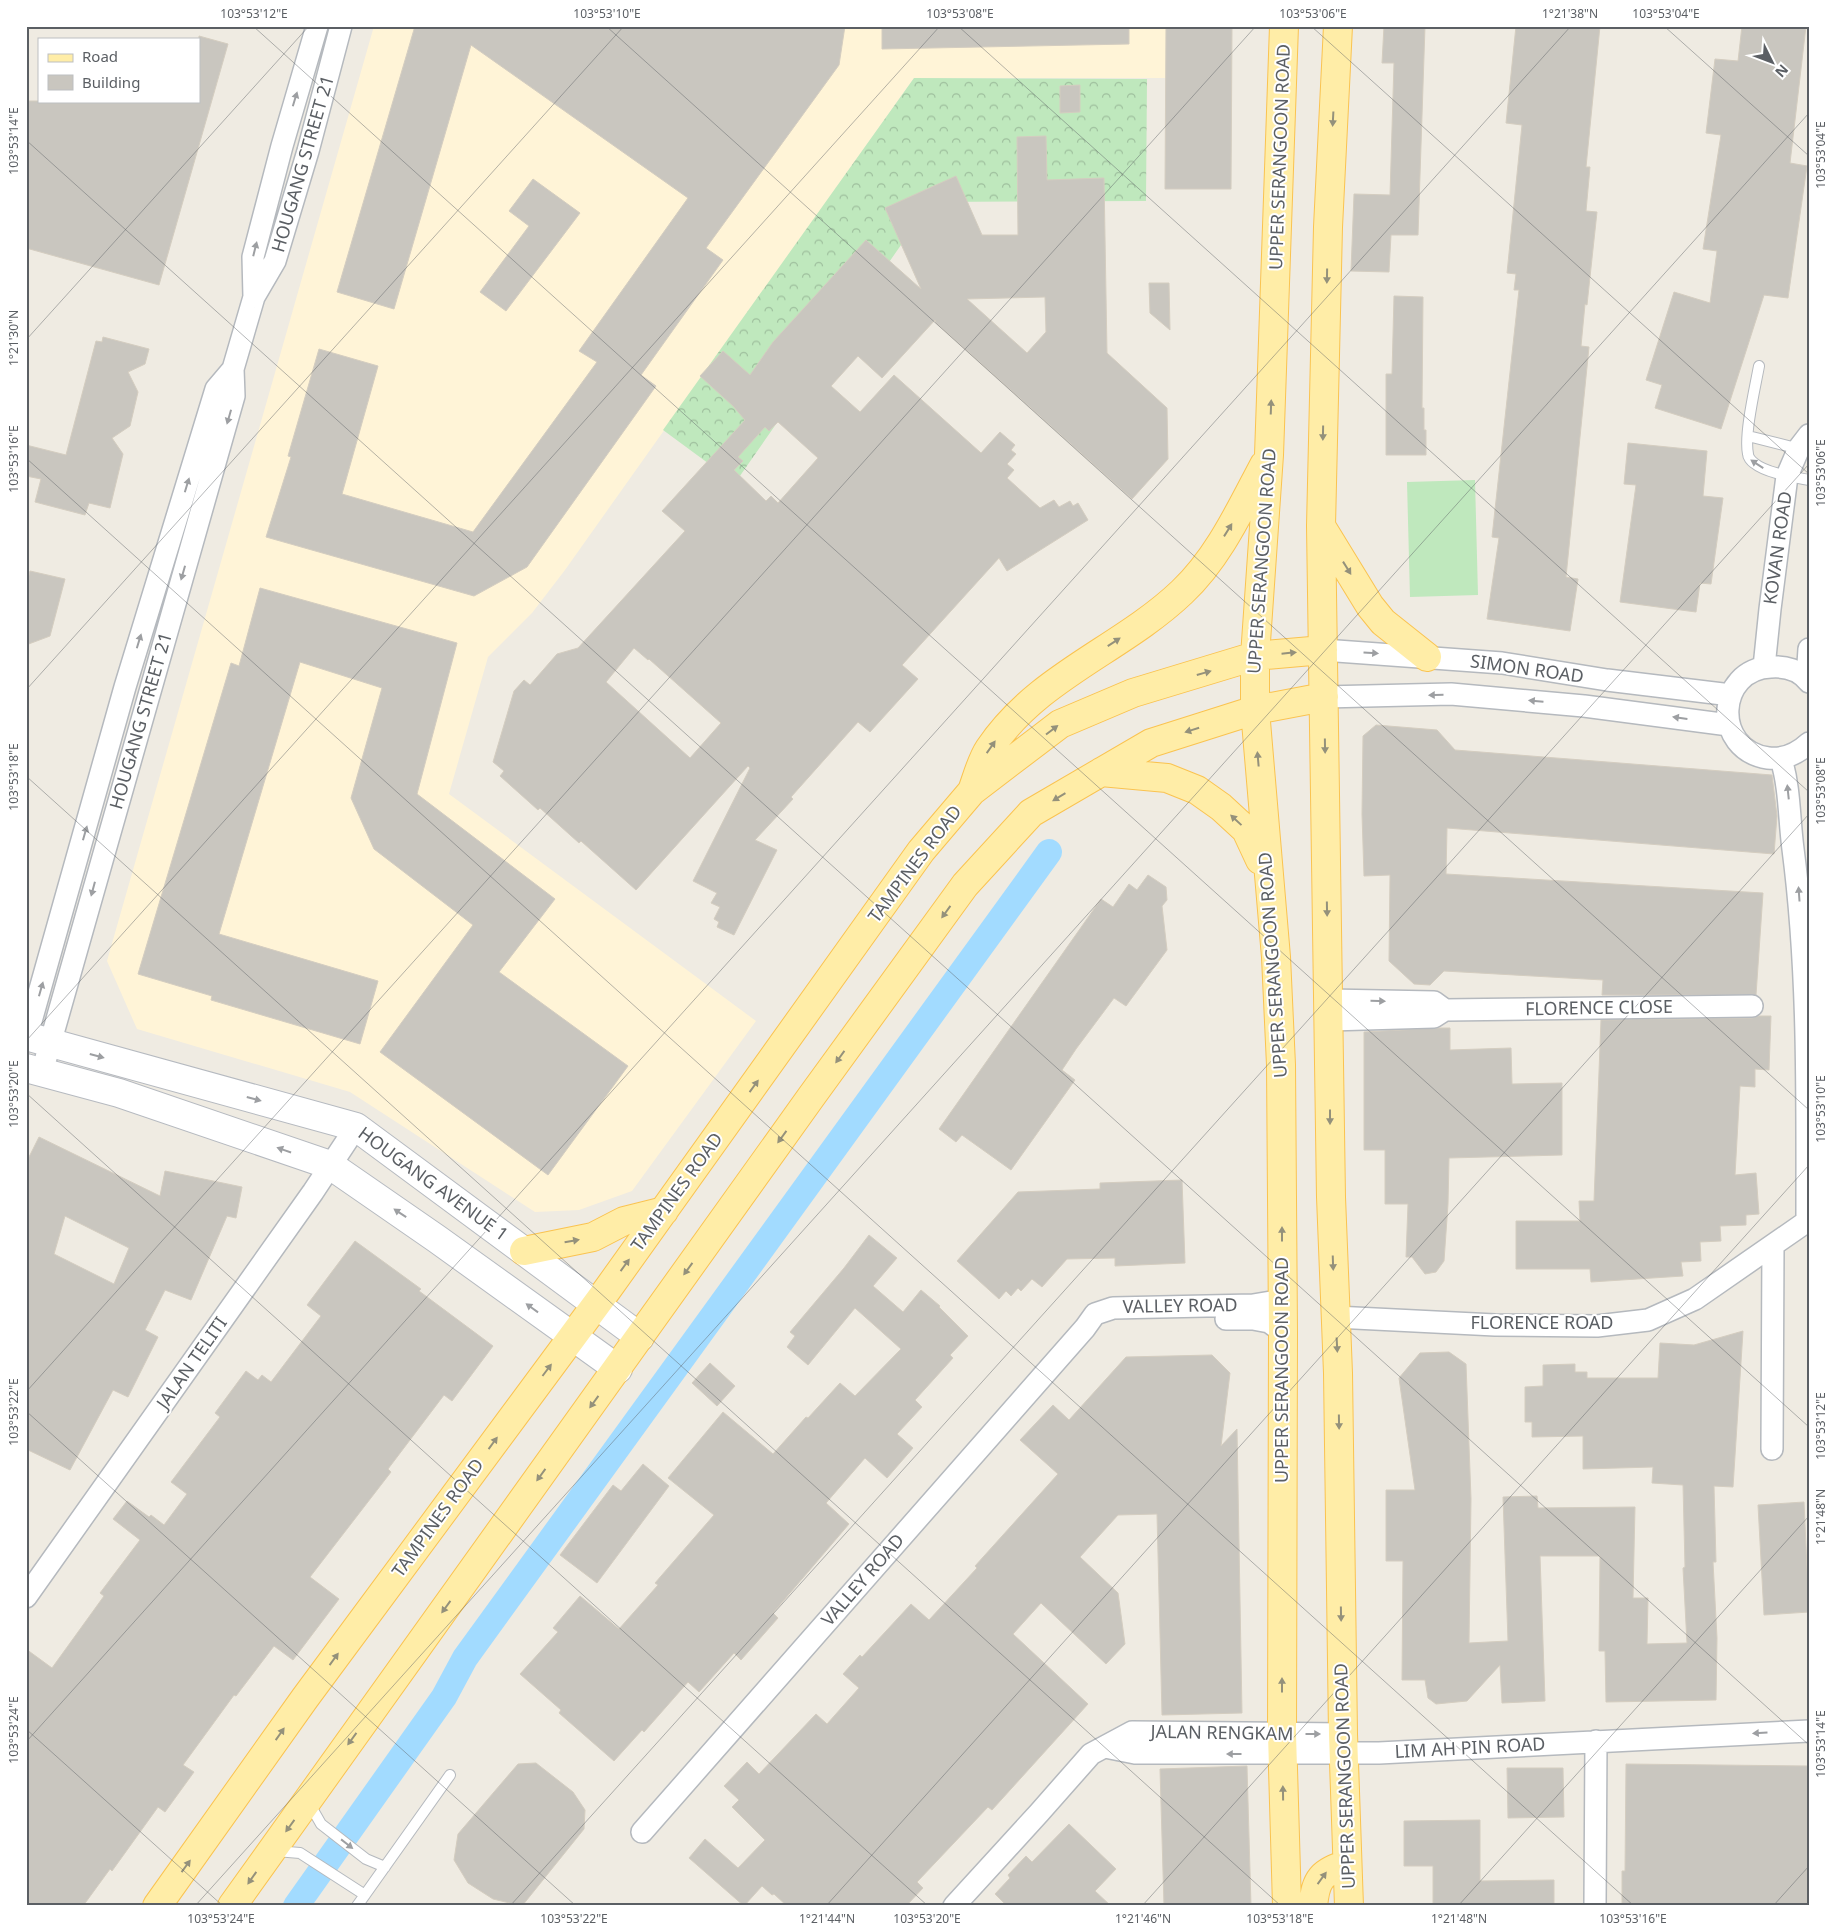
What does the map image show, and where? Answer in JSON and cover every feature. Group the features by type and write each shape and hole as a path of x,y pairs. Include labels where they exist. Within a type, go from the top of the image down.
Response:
{"main road":[{"name":"UPPER SERANGOON ROAD","path":"1284,26 1269,455 1255,656 1255,710 1276,957 1281,1065 1283,1300 1282,1744 1283,1832 1287,1906"},
{"name":"UPPER SERANGOON ROAD","path":"1338,26 1328,227 1321,526 1331,1197 1338,1373 1344,1744 1349,1906"},
{"path":"972,791 988,750 1018,713 1067,672 1147,620 1182,592 1199,574 1230,529 1269,455"},
{"path":"1321,526 1370,606 1383,622 1427,656"},
{"name":"TAMPINES ROAD","path":"157,1906 311,1690 596,1304 922,851 972,791 1060,724 1133,693 1255,656 1323,650"},
{"path":"232,1906 965,885 1032,813 1151,743 1255,710 1324,697"},
{"path":"1101,772 1167,778 1196,790 1221,807 1246,830 1268,877"},
{"name":"HOUGANG AVENUE 1","path":"32,1039 356,1127 640,1337"},
{"path":"34,1070 119,1093 330,1166 437,1239 618,1369"},
{"path":"524,1251 593,1237 624,1221 664,1210"},
{"path":"1313,1906 1319,1881 1328,1871 1347,1864"}],"street":[{"name":"HOUGANG STREET 21","path":"254,297 253,257 282,146 317,26"},
{"name":"HOUGANG STREET 21","path":"34,1070 32,1039 234,396 233,370 254,297 276,261 308,151 341,26"},
{"name":"KOVAN ROAD","path":"1764,667 1787,476 1806,444"},
{"path":"1808,680 1809,649"},
{"name":"SIMON ROAD","path":"1323,650 1427,656 1502,663 1607,680 1730,695"},
{"path":"1808,680 1795,670 1781,666 1764,667 1745,676 1737,684 1730,695 1727,710 1729,725 1735,738 1746,750 1759,756 1781,759 1799,751 1809,743"},
{"name":"SIMON ROAD","path":"1324,697 1460,695 1584,706 1729,725"},
{"path":"1781,759 1786,777 1806,960 1808,1221"},
{"name":"FLORENCE CLOSE","path":"1329,1010 1434,1002 1445,1010 1752,1006"},
{"name":"JALAN TELITI","path":"26,1597 356,1127"},
{"name":"FLORENCE ROAD","path":"1335,1318 1496,1325 1597,1326 1648,1320 1695,1299 1808,1221"},
{"path":"1772,1449 1773,1245"},
{"name":"VALLEY ROAD","path":"642,1832 1085,1328 1095,1314 1113,1308 1253,1305 1283,1300"},
{"name":"VALLEY ROAD","path":"1085,1328 1122,1319 1253,1319 1269,1322 1283,1332"},
{"name":"LIM AH PIN ROAD","path":"1344,1744 1379,1752 1809,1731"},
{"name":"JALAN RENGKAM","path":"954,1906 1091,1754 1132,1732 1282,1744 1344,1744"},
{"path":"1595,1906 1596,1741"}],"lane":[{"path":"1759,366 1748,436 1748,456 1760,467 1787,476 1809,480"},
{"path":"1748,436 1806,444"},
{"path":"357,1906 450,1774"},
{"path":"307,1801 321,1824 366,1859 385,1867"},
{"path":"272,1850 300,1853 365,1895"}],"shaded area":[{"path":"374,26 1230,26 1203,78 914,78 565,570 532,613 488,657 449,794 756,1021 632,1191 579,1210 535,1212 350,1092 137,1029 107,961"}],"green space":[{"path":"914,78 1147,79 1146,201 931,202 735,483 663,430"},
{"path":"1475,480 1478,595 1410,597 1407,482"}],"building":[{"path":"415,26 845,26 839,65 706,248 723,260 641,375 656,386 527,567 474,596 266,537 291,457 288,456 319,349 378,366 342,494 473,532 597,362 579,351 688,198 471,45 394,309 337,292"},
{"path":"882,26 1129,26 1129,44 882,49"},
{"path":"1166,26 1232,26 1231,189 1165,189"},
{"path":"1384,26 1425,26 1418,235 1391,235 1389,272 1351,271 1354,194 1390,195 1394,63 1382,63"},
{"path":"1516,26 1600,26 1586,167 1590,167 1586,211 1597,212 1581,346 1589,347 1566,577 1578,579 1570,631 1487,619 1499,538 1492,537 1519,290 1514,290 1516,274 1507,273 1522,125 1506,123"},
{"path":"1742,26 1806,26 1790,163 1807,166 1788,298 1764,295 1721,429 1655,408 1662,385 1646,380 1674,292 1710,303 1717,251 1703,249 1721,135 1706,133 1715,59 1738,61"},
{"path":"199,36 228,44 159,285 26,248 26,101 200,102"},
{"path":"1080,85 1080,112 1060,113 1060,86"},
{"path":"1046,136 1047,180 1104,178 1107,353 1167,408 1168,459 1132,499 936,323 935,320 882,378 858,356 831,386 860,412 894,375 981,453 1000,432 1015,445 1011,450 1016,454 1007,464 1014,470 1007,478 1040,508 1054,500 1059,507 1070,501 1073,506 1078,503 1088,520 1007,571 999,558 902,665 918,679 870,732 858,722 791,797 793,799 755,840 777,850 734,935 717,927 719,922 714,919 720,907 711,903 717,893 693,881 750,768 748,766 636,890 581,841 579,843 500,776 504,771 493,762 514,691 524,680 530,685 557,654 578,648 685,531 662,511 745,420 733,406 700,376 723,351 750,375 773,342 866,240 921,289 885,208 956,176 982,235 1018,235 1017,137","holes":["1045,297 1046,332 1027,353 967,299","778,422 818,458 778,503 771,496 766,501 734,470 743,461 738,457 765,427 769,431","634,648 721,723 690,758 606,682"]},
{"path":"533,179 580,213 506,311 480,292 529,226 509,211"},
{"path":"1149,283 1169,283 1170,330 1150,313"},
{"path":"1394,296 1423,297 1422,408 1424,408 1424,430 1426,430 1426,455 1386,455 1386,374 1392,374"},
{"path":"103,337 149,349 145,364 128,372 138,392 130,426 112,438 123,454 110,508 89,503 85,515 35,502 41,479 26,476 26,445 66,455 96,341 102,342"},
{"path":"1628,443 1707,451 1703,496 1723,498 1711,584 1700,583 1696,612 1620,602 1636,485 1624,484"},
{"path":"30,571 65,579 50,636 26,645 26,587"},
{"path":"260,588 457,643 417,794 555,899 499,972 628,1066 548,1175 380,1052 473,925 374,849 351,798 382,688 300,662 219,934 378,981 360,1044 211,1000 212,996 138,974 231,663 239,666"},
{"path":"1376,725 1437,730 1455,750 1772,775 1777,816 1774,854 1447,828 1446,874 1763,893 1756,995 1602,995 1603,980 1444,971 1430,985 1414,984 1389,961 1390,875 1364,876 1362,814 1363,736"},
{"path":"1148,875 1166,887 1167,900 1162,906 1167,950 1126,1006 1114,998 1076,1049 1062,1070 1075,1080 1011,1170 962,1135 956,1142 939,1129 1101,899 1113,907 1129,884 1137,890"},
{"path":"1771,1016 1769,1070 1755,1069 1755,1087 1740,1086 1735,1175 1756,1173 1759,1214 1746,1215 1746,1225 1720,1226 1721,1241 1700,1242 1701,1261 1681,1262 1683,1276 1591,1282 1590,1269 1516,1269 1516,1221 1580,1221 1579,1201 1594,1201 1601,1020 1752,1018"},
{"path":"1450,1028 1450,1050 1511,1048 1512,1084 1562,1083 1562,1155 1449,1158 1444,1261 1436,1272 1425,1274 1412,1257 1406,1257 1408,1204 1385,1204 1385,1150 1364,1150 1364,1032"},
{"path":"39,1137 160,1196 165,1171 242,1187 236,1218 227,1216 191,1300 165,1290 145,1330 158,1337 128,1397 113,1390 70,1470 26,1449 26,1163","holes":["65,1216 129,1248 114,1284 54,1254"]},
{"path":"1182,1180 1185,1263 1115,1266 1115,1258 1067,1259 1042,1287 1032,1279 1021,1291 1018,1288 1011,1296 1006,1291 999,1299 957,1261 1018,1192 1100,1189 1100,1183"},
{"path":"869,1235 897,1258 873,1286 903,1312 921,1290 940,1306 968,1336 950,1355 953,1358 915,1400 922,1407 897,1434 913,1448 887,1478 865,1458 826,1503 849,1524 773,1613 778,1618 741,1660 734,1653 699,1692 688,1682 644,1732 642,1730 614,1761 559,1713 561,1710 520,1674 558,1632 553,1628 580,1596 619,1629 658,1585 655,1583 714,1515 668,1478 723,1412 773,1454 840,1383 855,1396 901,1349 855,1308 808,1365 787,1347 795,1336 790,1332"},
{"path":"355,1241 421,1289 419,1291 493,1346 452,1401 444,1395 388,1469 391,1472 310,1577 339,1599 293,1660 274,1646 236,1696 234,1695 183,1765 194,1772 165,1812 158,1807 112,1871 110,1869 83,1906 26,1906 26,1649 52,1668 104,1596 100,1593 140,1540 113,1519 127,1501 164,1525 187,1494 171,1482 220,1417 215,1413 246,1371 258,1380 262,1375 271,1382 321,1316 307,1305"},
{"path":"1743,1331 1733,1487 1714,1486 1716,1562 1713,1562 1717,1638 1716,1700 1606,1702 1605,1651 1599,1651 1600,1556 1540,1556 1545,1701 1502,1703 1500,1665 1467,1701 1436,1704 1428,1698 1425,1680 1402,1680 1403,1561 1386,1561 1386,1490 1415,1490 1399,1378 1420,1353 1449,1352 1466,1364 1471,1499 1469,1643 1508,1641 1503,1497 1537,1496 1538,1508 1635,1507 1633,1598 1648,1598 1647,1644 1687,1643 1683,1568 1685,1567 1683,1485 1652,1483 1653,1467 1583,1469 1583,1436 1532,1437 1532,1422 1525,1422 1525,1387 1543,1386 1543,1365 1575,1364 1575,1372 1587,1372 1587,1378 1658,1378 1660,1343 1694,1345"},
{"path":"1212,1355 1230,1373 1221,1446 1237,1429 1242,1713 1162,1715 1157,1514 1118,1515 1080,1557 1118,1593 1125,1644 1106,1664 1041,1603 1013,1634 1088,1704 992,1810 988,1807 917,1882 923,1888 906,1906 787,1906 762,1886 744,1906 689,1858 705,1839 738,1868 765,1840 732,1807 739,1800 724,1786 747,1762 759,1774 816,1714 827,1724 859,1688 843,1674 860,1655 862,1657 911,1604 929,1620 977,1568 975,1566 1058,1474 1020,1440 1053,1405 1069,1420 1126,1357"},
{"path":"710,1363 735,1386 717,1406 692,1383"},
{"path":"643,1464 669,1486 597,1583 560,1555 613,1485 621,1491"},
{"path":"1804,1502 1809,1612 1764,1615 1758,1505"},
{"path":"536,1763 573,1792 585,1810 584,1829 522,1906 493,1899 468,1883 454,1860 458,1834 518,1764"},
{"path":"1626,1764 1809,1766 1809,1906 1622,1906 1622,1871 1625,1871"},
{"path":"1247,1766 1251,1906 1164,1906 1160,1769"},
{"path":"1507,1768 1563,1768 1564,1817 1508,1818"},
{"path":"1480,1820 1480,1881 1554,1880 1554,1906 1433,1906 1433,1866 1404,1866 1404,1821"},
{"path":"1069,1824 1116,1869 1095,1891 1111,1906 1007,1906 995,1894 1010,1878 1008,1875 1026,1856 1032,1862"}],"waterway":[{"path":"296,1906 444,1697 465,1658 1049,852"}]}
